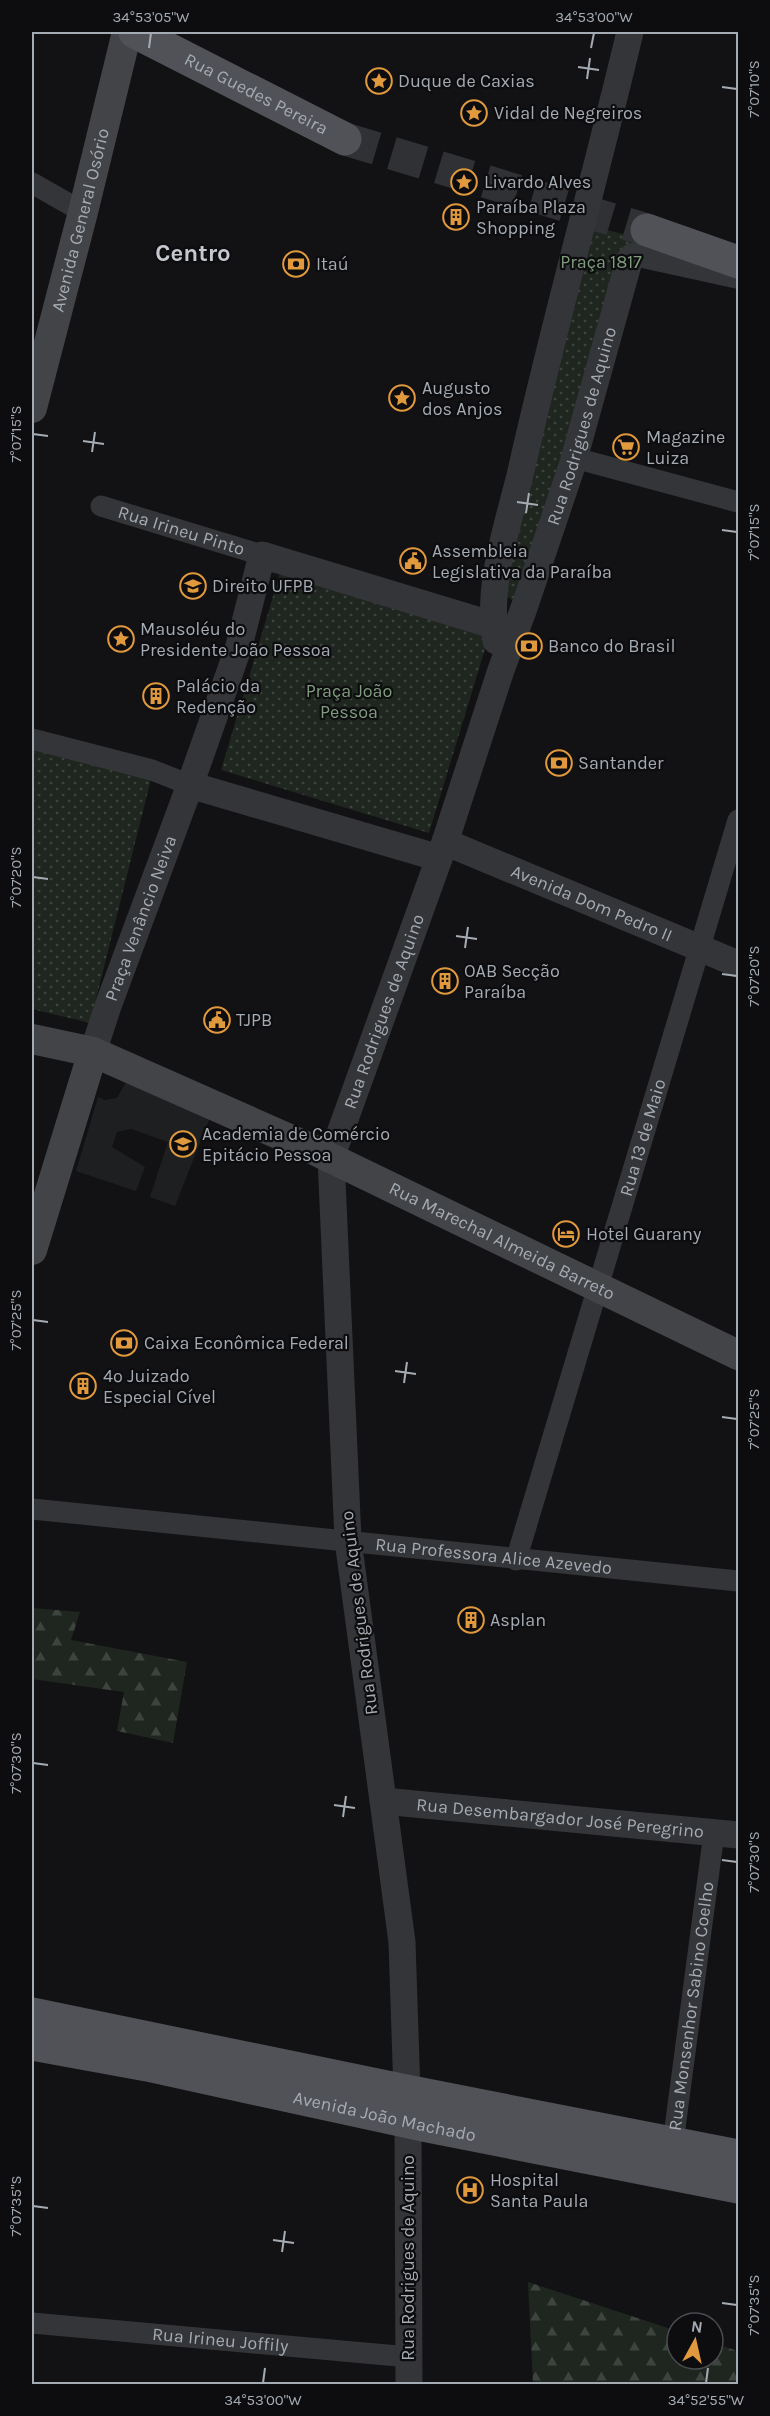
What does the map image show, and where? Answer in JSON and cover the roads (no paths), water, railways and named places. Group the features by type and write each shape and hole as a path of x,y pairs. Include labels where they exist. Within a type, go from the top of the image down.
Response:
{"main road":[{"name":"Avenida General Osório","path":"32,408 127,32"},
{"name":"Rua Guedes Pereira","path":"135,32 316,122 345,139"},
{"path":"644,242 738,262"},
{"name":"Rua Marechal Almeida Barreto","path":"32,1039 93,1052 331,1158 738,1355"},
{"path":"32,1250 93,1052"},
{"name":"Avenida João Machado","path":"32,2014 738,2187"},
{"name":"Avenida João Machado","path":"32,2044 407,2107 674,2143 738,2156"}],"street":[{"path":"32,739 152,770 190,784 442,850 501,670 493,625 494,588 528,437 630,32"},
{"path":"32,183 83,212"},
{"path":"644,242 738,275"},
{"name":"Rua Rodrigues de Aquino","path":"501,670 575,458 629,261 644,242"},
{"path":"575,458 738,502"},
{"name":"Rua Irineu Pinto","path":"101,506 262,555"},
{"path":"190,784 239,646 262,555 391,592 493,625"},
{"name":"Praça Venâncio Neiva","path":"93,1052 190,784"},
{"name":"Rua 13 de Maio","path":"516,1560 702,948 738,820"},
{"name":"Rua Rodrigues de Aquino","path":"409,2385 407,2107 402,1942 348,1540 331,1158 442,850"},
{"name":"Avenida Dom Pedro II","path":"442,850 702,948 738,964"},
{"name":"Rua Professora Alice Azevedo","path":"32,1509 738,1581"},
{"name":"Rua Desembargador José Peregrino","path":"383,1801 726,1834"},
{"name":"Rua Monsenhor Sabino Coelho","path":"674,2143 726,1834"},
{"name":"Rua Irineu Joffily","path":"32,2323 409,2357"}],"tunnel":[{"path":"345,139 647,230"}],"place":[{"name":"Duque de Caxias","path":"379,81"},
{"name":"Vidal de Negreiros","path":"474,113"},
{"name":"Livardo Alves","path":"464,182"},
{"name":"Paraíba Plaza Shopping","path":"456,217"},
{"name":"Itaú","path":"296,264"},
{"name":"Augusto dos Anjos","path":"402,398"},
{"name":"Magazine Luiza","path":"626,447"},
{"name":"Assembleia Legislativa da Paraíba","path":"413,561"},
{"name":"Direito UFPB","path":"193,586"},
{"name":"Mausoléu do Presidente João Pessoa","path":"121,639"},
{"name":"Banco do Brasil","path":"529,646"},
{"name":"Palácio da Redenção","path":"156,696"},
{"name":"Santander","path":"559,763"},
{"name":"OAB Secção Paraíba","path":"445,981"},
{"name":"TJPB","path":"217,1020"},
{"name":"Academia de Comércio Epitácio Pessoa","path":"183,1144"},
{"name":"Hotel Guarany","path":"566,1234"},
{"name":"Caixa Econômica Federal","path":"124,1343"},
{"name":"4º Juizado Especial Cível","path":"83,1386"},
{"name":"Asplan","path":"471,1620"},
{"name":"Hospital Santa Paula","path":"470,2190"}],"district":[{"name":"Centro","path":"193,253"}],"park label":[{"name":"Praça 1817","path":"601,262"},
{"name":"Praça João Pessoa","path":"349,701"}]}
